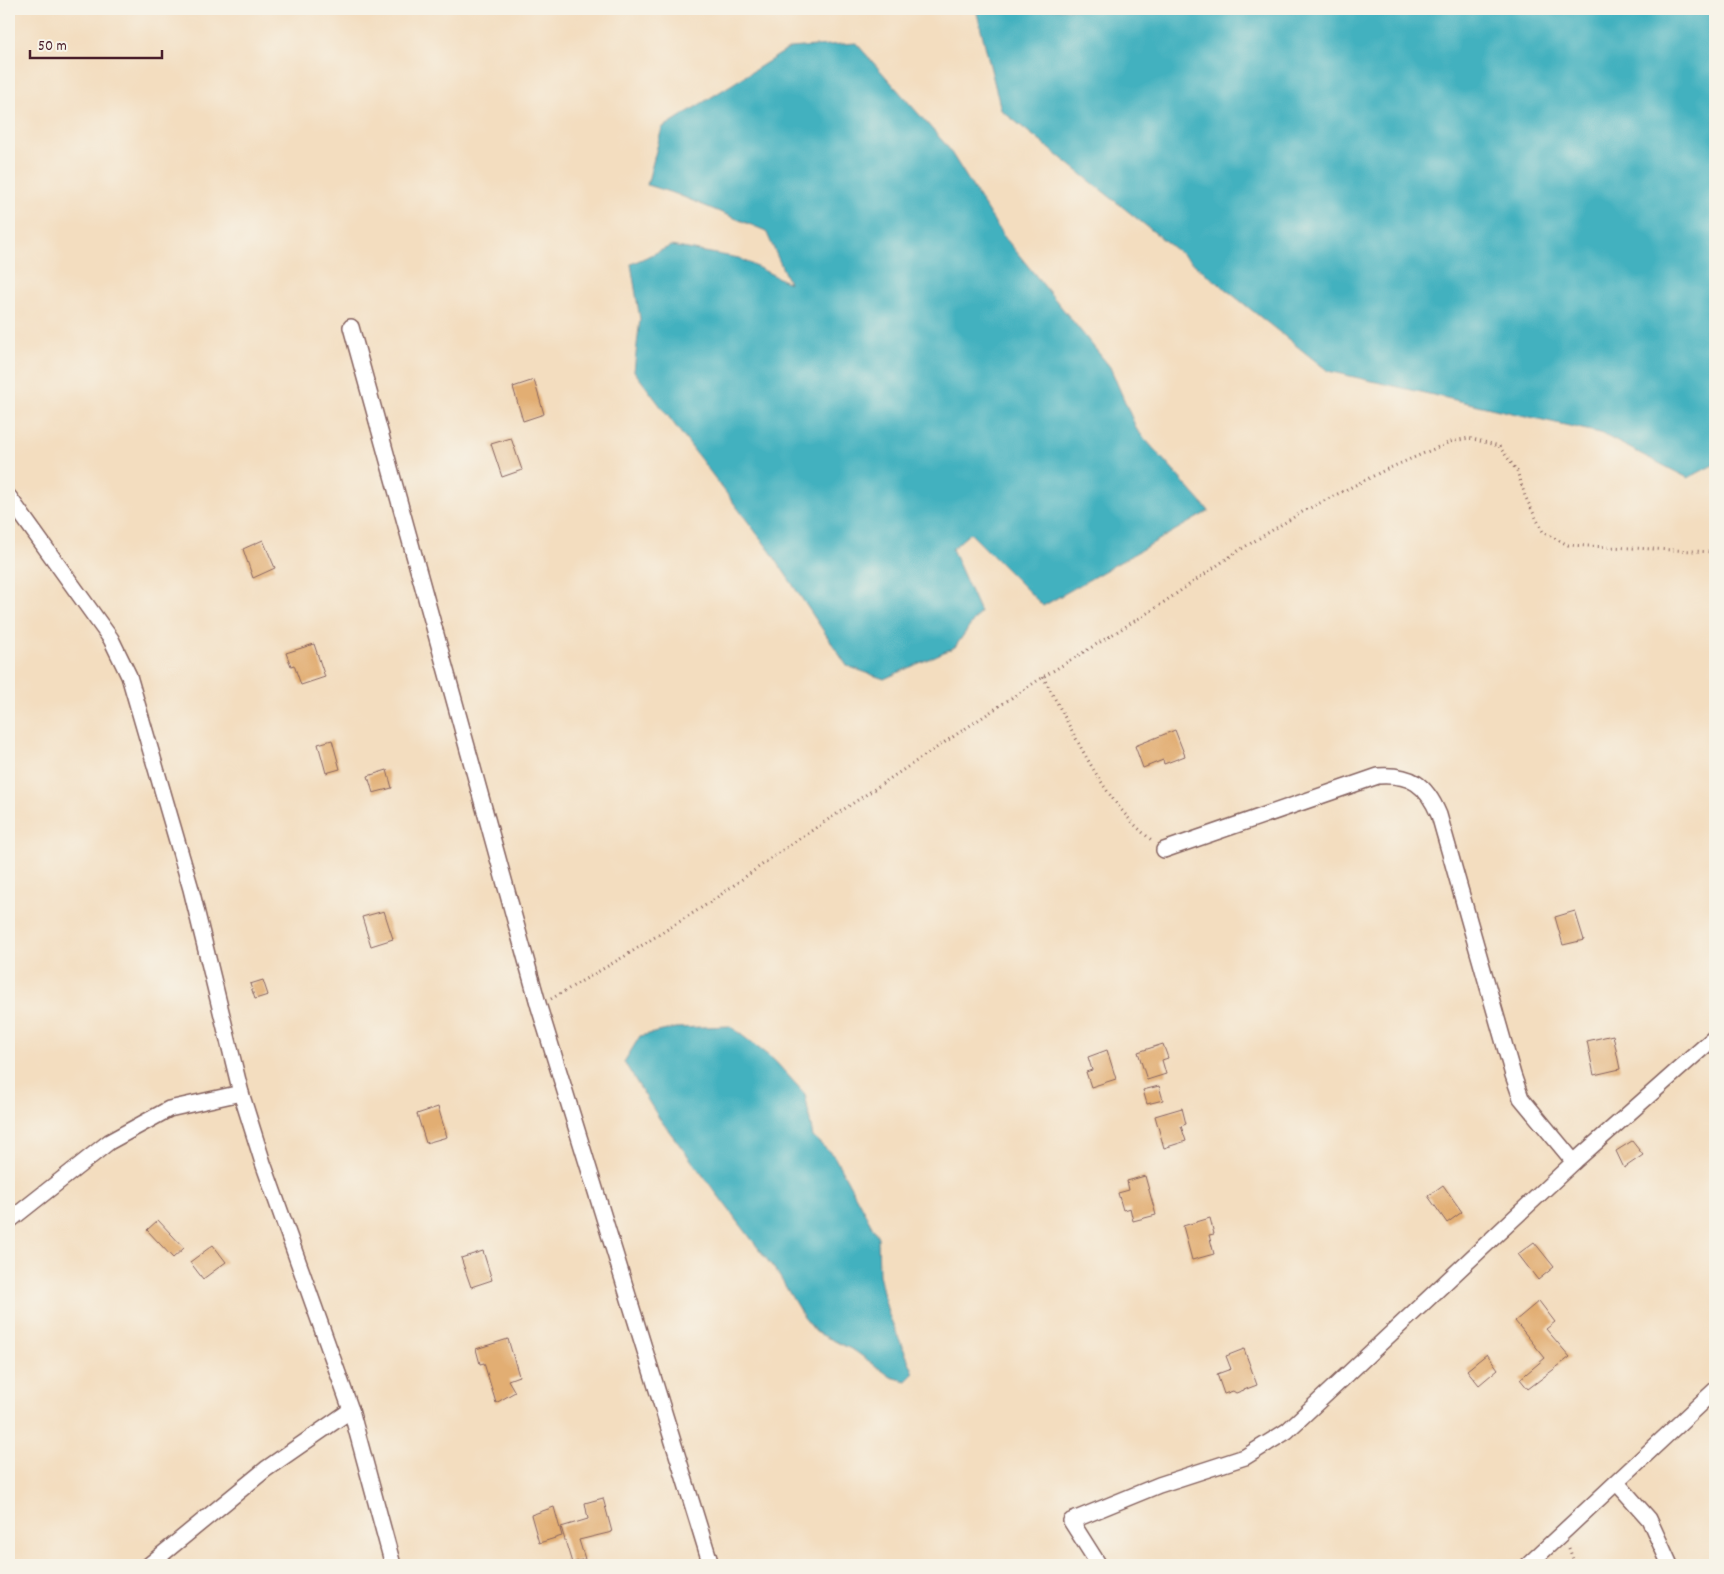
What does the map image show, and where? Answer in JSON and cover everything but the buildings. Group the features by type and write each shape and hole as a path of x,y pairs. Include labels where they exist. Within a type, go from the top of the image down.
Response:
{"street":[{"path":"351,327 538,1006 711,1565"},
{"path":"9,497 111,639 129,676 191,889 242,1093 263,1164 351,1410 393,1565"},
{"path":"1164,850 1378,776 1394,775 1409,779 1420,786 1431,797 1438,815 1512,1074 1521,1098 1574,1162"},
{"path":"1099,1565 1071,1520 1159,1485 1245,1457 1266,1446 1286,1431 1574,1162 1715,1037"},
{"path":"9,1221 118,1137 168,1109 242,1093"},
{"path":"1528,1565 1715,1390"},
{"path":"149,1565 266,1469 351,1410"},
{"path":"1617,1483 1649,1519 1670,1565"}],"path":[{"path":"538,1006 625,956 709,903 784,848 1043,677 1154,609 1238,551 1304,511 1414,457 1450,442 1469,438 1499,446 1517,471 1525,496 1543,532 1568,544 1715,552"},
{"path":"1043,677 1112,798 1137,829 1164,850"}],"water":[{"path":"976,9 1715,9 1715,464 1688,478 1600,433 1328,371 1001,110"},
{"path":"856,43 947,146 1002,234 1110,367 1137,430 1209,511 1043,606 970,533 952,549 980,612 955,647 884,679 847,666 770,551 634,371 640,319 631,264 671,246 739,258 789,283 766,231 676,194 647,185 662,128 790,48"},
{"path":"730,1026 774,1060 805,1094 813,1137 834,1156 878,1237 879,1275 888,1313 914,1373 906,1381 891,1377 855,1351 816,1332 803,1316 778,1274 659,1118 624,1062 640,1036 676,1028"}]}
